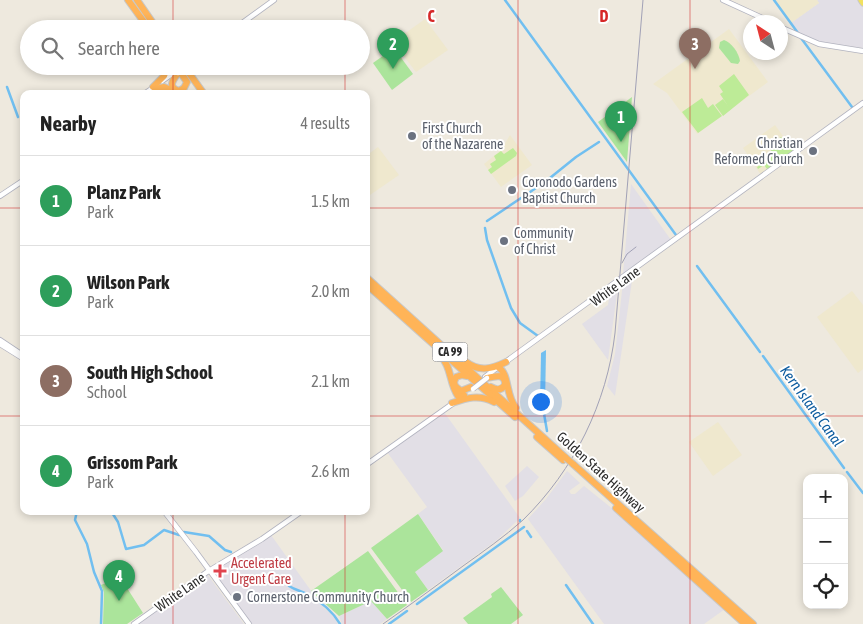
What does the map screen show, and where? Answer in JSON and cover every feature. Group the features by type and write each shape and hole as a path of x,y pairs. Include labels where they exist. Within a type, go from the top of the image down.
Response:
{"highway":[{"path":"128,0 142,20"},
{"path":"135,0 151,20"},
{"path":"141,0 153,20"},
{"path":"153,90 164,75"},
{"path":"171,90 166,80 173,75"},
{"path":"186,75 200,90"},
{"path":"153,90 164,87 171,90"},
{"name":"Golden State Highway","path":"370,281 435,339 479,383"},
{"name":"Golden State Highway","path":"370,288 753,624"},
{"path":"422,334 446,362 452,386 461,396"},
{"path":"435,339 473,367 489,368 506,362"},
{"path":"499,368 506,377 511,400 531,428"},
{"path":"452,403 472,397 486,398 495,402 531,428"},
{"name":"Golden State Highway","path":"592,484 745,624"}],"main road":[{"path":"246,20 274,0"},
{"path":"252,20 279,0"},
{"path":"718,0 750,15"},
{"path":"724,0 755,15"},
{"path":"266,9 270,3"},
{"path":"788,32 819,44 863,52"},
{"path":"153,90 173,75"},
{"path":"153,90 166,82"},
{"name":"White Lane","path":"370,461 863,104"},
{"name":"White Lane","path":"650,258 863,104"},
{"path":"0,198 20,183"},
{"path":"7,192 20,184"},
{"path":"734,199 738,194"},
{"path":"702,222 710,214"},
{"name":"White Lane","path":"499,368 633,271"},
{"path":"611,288 616,282"},
{"path":"0,342 20,355"},
{"name":"White Lane","path":"390,446 421,422 461,396"},
{"path":"413,431 421,422"},
{"path":"168,515 230,603 247,624"},
{"name":"White Lane","path":"276,528 292,515"},
{"name":"White Lane","path":"129,624 192,579 252,545 296,515"},
{"name":"White Lane","path":"134,624 208,570 235,552 263,537"},
{"path":"226,560 235,552"},
{"path":"208,570 247,624"},
{"path":"186,587 192,579"},
{"path":"218,586 226,593"}],"shaded area":[{"path":"774,0 817,0 819,3 791,23 788,15 785,15"},
{"path":"817,0 859,0 863,6 863,48 820,42 799,34 791,23 819,3"},
{"path":"425,19 448,50 416,72 393,42"},
{"path":"729,29 743,48 743,60 752,60 768,82 697,134 667,93 653,84"},
{"path":"775,125 794,151 761,175 743,148"},
{"path":"510,135 532,165 501,187 484,164 501,150"},
{"path":"378,147 399,175 370,195 370,153"},
{"path":"631,184 671,240 623,274"},
{"path":"633,274 615,396 607,386 615,354 623,282"},
{"path":"618,286 608,360 582,324 608,305 610,292"},
{"path":"852,291 863,305 863,369 858,373 817,317"},
{"path":"444,412 520,518 497,540 428,590 415,572 443,550 418,514 427,507 387,452"},
{"path":"718,422 742,455 713,476 689,442"},
{"path":"527,466 539,477 523,496 515,501 505,486"},
{"path":"567,471 580,483 569,491 571,494 575,494 584,486 624,518 725,609 704,624 604,624 528,519"},
{"path":"271,535 322,606 334,617 338,624 251,624 212,571"},
{"path":"207,574 244,624 137,624"},
{"path":"371,601 387,619 380,624 342,624 339,616"}],"green space":[{"path":"724,40 732,45 736,51 740,61 738,64 731,63 719,48 720,42"},
{"path":"394,48 413,74 392,90 373,63"},
{"path":"734,74 749,95 723,116 715,105 723,99 728,106 720,94 723,92 719,86"},
{"path":"632,97 627,162 598,122"},
{"path":"702,98 708,108 713,104 722,116 698,133 682,112"},
{"path":"781,137 793,151 767,169 764,165 758,169 757,167 774,155 768,146"},
{"path":"513,148 517,153 516,156 491,174 488,170 492,167 490,164 496,160 494,156 501,151 504,154"},
{"path":"418,514 443,551 415,572 428,590 411,602 371,548"},
{"path":"368,551 407,605 387,619 371,601 339,616 311,591"},
{"path":"120,577 143,613 127,624 103,624 104,592 101,585"},
{"path":"501,587 523,615 511,624 468,624 463,618 492,597 491,594"}],"water":[{"path":"546,350 545,406 540,406 541,353"}],"waterway":[{"path":"505,0 676,235"},
{"path":"774,0 798,33"},
{"path":"801,38 852,107"},
{"path":"7,87 18,117"},
{"path":"540,186 576,157 599,142"},
{"path":"487,221 536,188"},
{"path":"485,228 487,240 511,308 520,323 538,336"},
{"name":"Kern Island Canal","path":"697,266 760,352"},
{"name":"Kern Island Canal","path":"763,356 844,468"},
{"path":"543,408 547,431"},
{"name":"Kern Island Canal","path":"847,472 863,493"},
{"path":"76,515 75,520 87,544 94,572 102,591 101,624"},
{"path":"114,515 118,522 126,549 144,545 164,530 179,535"},
{"path":"417,604 524,527"},
{"path":"527,531 531,537"},
{"path":"184,532 209,536 225,550 231,552"},
{"path":"566,585 593,624"},
{"path":"289,586 321,603 334,615 340,624"},
{"path":"389,624 407,611"}],"railway":[{"path":"383,624 494,544 523,520 558,480 585,434 596,410 611,359 615,333 643,0"},
{"path":"622,263 627,254 636,247"}],"place":[{"name":"Wilson Park","path":"393,69"},
{"name":"South High School","path":"695,69"},
{"name":"First Church of the Nazarene","path":"412,136"},
{"name":"Planz Park","path":"621,142"},
{"name":"Christian Reformed Church","path":"813,151"},
{"name":"Coronodo Gardens Baptist Church","path":"512,190"},
{"name":"Community of Christ","path":"504,241"},
{"name":"Accelerated Urgent Care","path":"220,571"},
{"name":"Cornerstone Community Church","path":"237,597"},
{"name":"Grissom Park","path":"119,601"}]}
